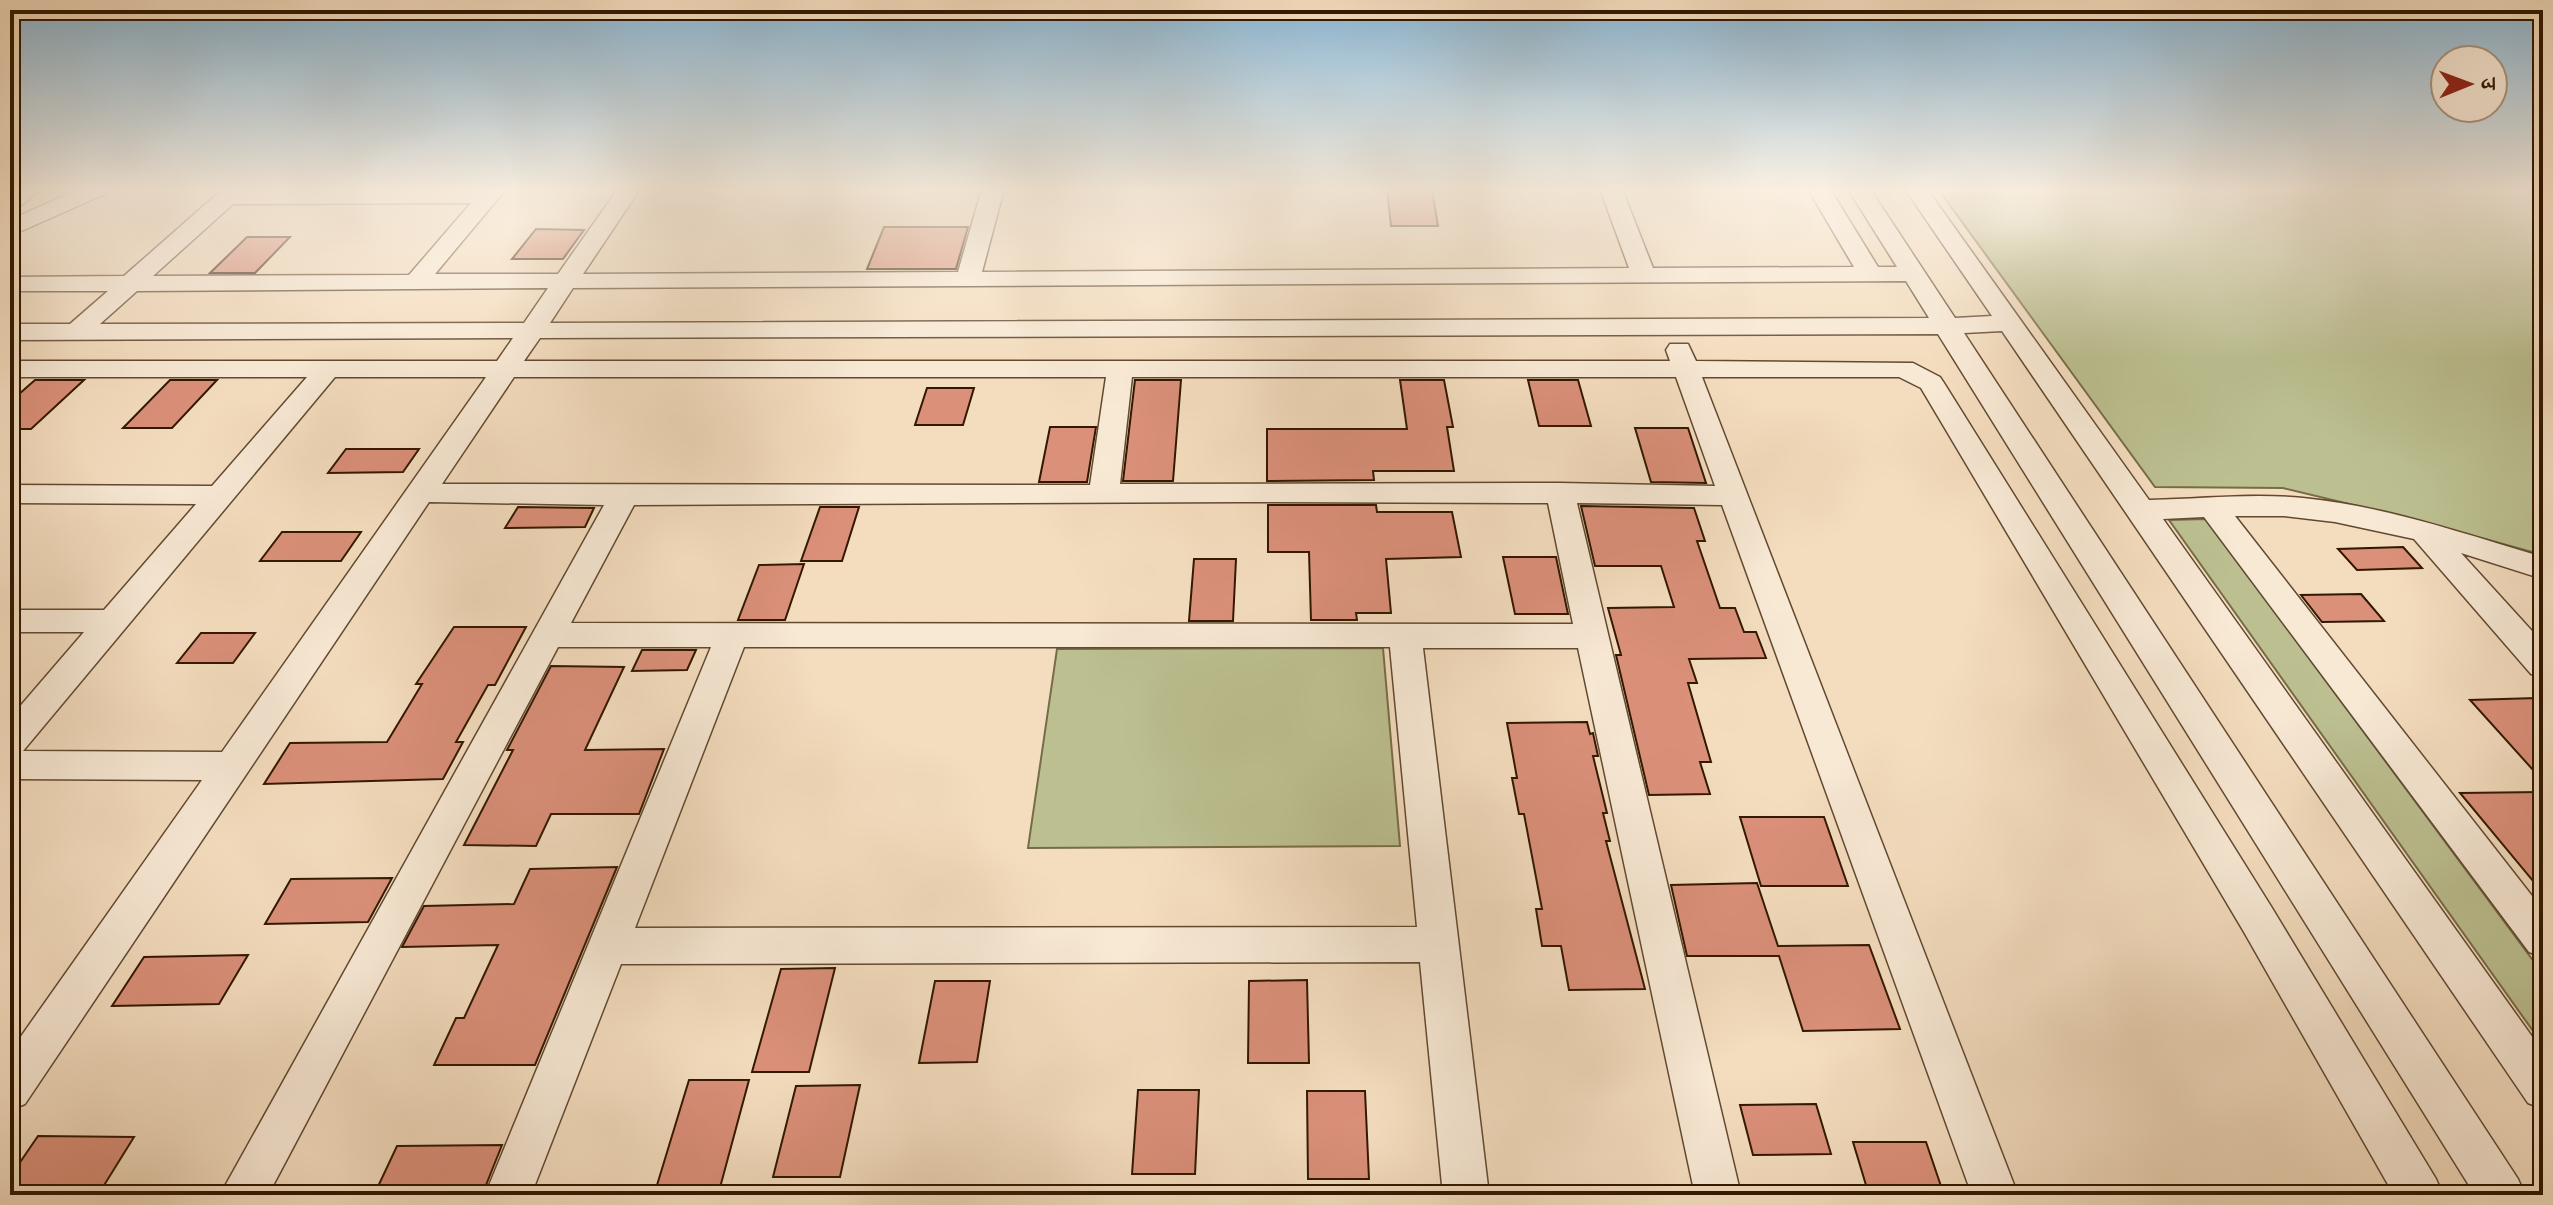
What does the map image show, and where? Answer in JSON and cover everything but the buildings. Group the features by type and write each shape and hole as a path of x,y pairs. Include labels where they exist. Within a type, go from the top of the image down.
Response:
{"street":[{"path":"10,332 84,325 173,245"},
{"path":"415,283 447,245"},
{"path":"10,1089 590,245"},
{"path":"967,281 977,245"},
{"path":"1632,245 1644,276"},
{"path":"1853,245 1870,274"},
{"path":"1895,245 2502,1195"},
{"path":"1955,245 2543,1088"},
{"path":"10,284 1914,274"},
{"path":"1802,275 1823,312"},
{"path":"1667,320 1823,312 1943,319"},
{"path":"10,319 84,325 1943,319 2004,316"},
{"path":"1667,320 1995,1195"},
{"path":"1104,492 1120,368"},
{"path":"10,369 1904,369 1931,383 2242,893 2420,1195"},
{"path":"10,742 327,370"},
{"path":"420,493 623,497 1104,492 1560,492 1733,496"},
{"path":"1560,492 1718,1195"},
{"path":"10,494 220,495"},
{"path":"243,1195 623,497"},
{"path":"2139,510 2256,505 2304,507 2358,515 2543,568"},
{"path":"2214,509 2543,940"},
{"path":"2426,534 2543,665"},
{"path":"10,621 113,621"},
{"path":"547,635 1592,636"},
{"path":"1405,635 1466,1195"},
{"path":"508,1195 732,636"},
{"path":"10,765 230,766"},
{"path":"610,946 1437,944"}],"green space":[{"path":"1979,245 2543,245 2543,555 2283,488 2155,487"},
{"path":"2206,519 2543,974 2543,1045 2169,520"},
{"path":"1383,648 1400,846 1028,848 1057,649"}]}
